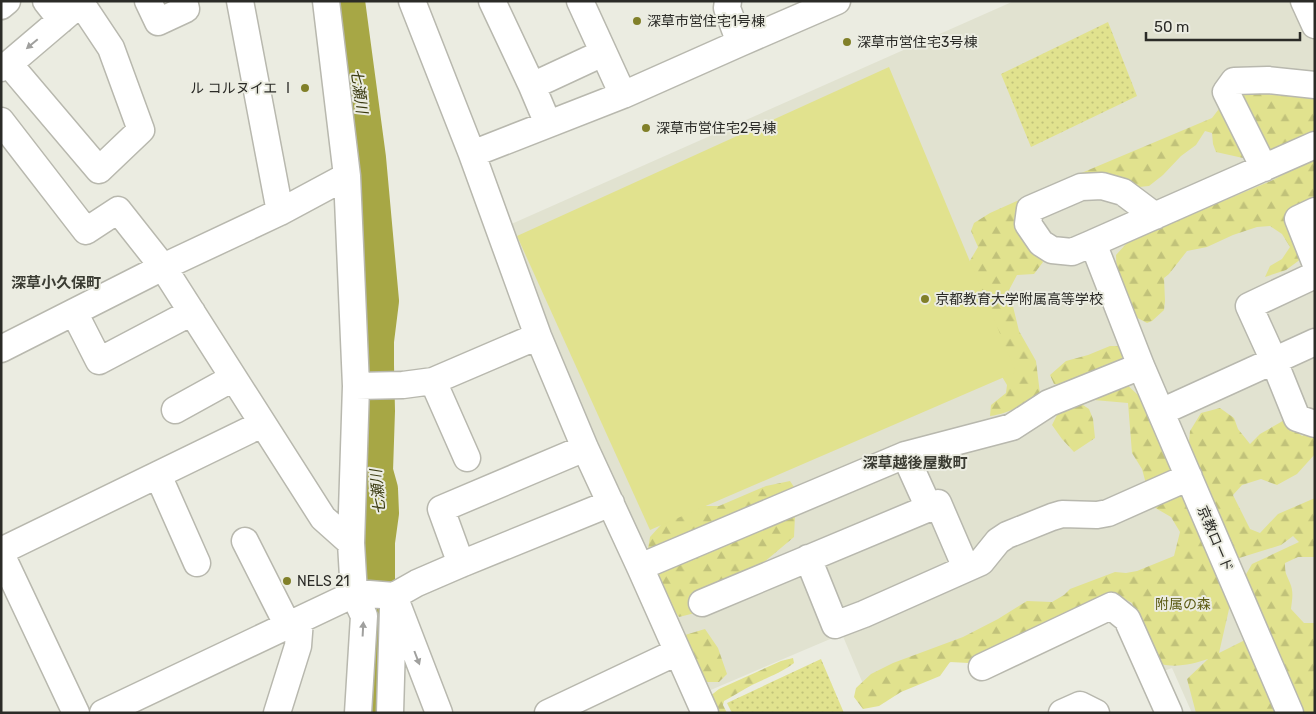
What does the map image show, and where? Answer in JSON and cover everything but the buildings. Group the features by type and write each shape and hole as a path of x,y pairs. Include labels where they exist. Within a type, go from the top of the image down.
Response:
{"street":[{"path":"1,6 7,1"},
{"path":"148,1 158,22 186,9 184,1"},
{"path":"240,1 280,212"},
{"path":"326,1 347,176 362,386 351,543"},
{"path":"412,1 472,154 538,336 585,448 705,713"},
{"path":"492,1 548,124"},
{"path":"728,1 727,8 740,43"},
{"path":"472,154 623,95 837,1"},
{"path":"1304,1 1315,25"},
{"path":"82,2 111,48 141,130 99,170 5,66 54,11 82,2"},
{"path":"586,3 603,53 623,95"},
{"path":"532,86 603,53"},
{"path":"1264,168 1226,92 1234,82 1268,80 1315,85"},
{"path":"1,121 86,231 118,210 163,267 323,518 351,543 376,595 439,713"},
{"path":"1155,216 1123,192 1102,186 1080,187 1030,209 1028,224 1041,243 1052,250 1072,252 1155,216 1315,145"},
{"path":"1,349 163,267 280,212 347,176"},
{"path":"1315,211 1298,220 1315,262"},
{"name":"京教ロード","path":"1093,243 1141,366 1290,713"},
{"path":"1315,276 1249,306 1297,418 1315,424"},
{"path":"74,312 99,361 192,312"},
{"path":"362,386 403,385 434,381 538,336"},
{"path":"1161,412 1315,342"},
{"path":"640,567 905,455 1012,427 1048,403 1141,366"},
{"path":"175,410 233,378"},
{"path":"434,381 467,458"},
{"path":"76,713 1,552 262,424"},
{"path":"461,564 441,509 585,448"},
{"path":"905,455 929,508"},
{"path":"158,474 197,563"},
{"path":"808,558 835,625 981,562 998,541 1007,535 1062,514 1097,515 1108,513 1189,477"},
{"path":"103,713 294,623 417,583 611,503"},
{"path":"702,603 938,503 966,568"},
{"path":"245,542 294,623 298,646 277,713"},
{"path":"358,713 364,616 376,595"},
{"path":"376,595 390,713"},
{"path":"982,667 1111,606 1127,619 1168,713"},
{"path":"548,713 677,652"},
{"path":"1062,713 1080,705 1096,713"}],"shaded area":[{"name":"京都教育大学附属高等学校","path":"1014,1 1315,1 1315,713 1192,713 1172,668 1158,673 1117,590 869,698 842,634 706,692 564,373 507,226"}],"green space":[{"path":"1108,22 1137,96 1031,147 1001,74"},
{"path":"889,67 1016,372 650,530 517,236"},
{"path":"1261,87 1270,95 1315,92 1315,136 1243,158 1216,152 1212,133 1205,131 1196,145 1181,156 1163,175 1149,186 1129,188 1053,187 1055,183 1212,118 1222,105 1218,88"},
{"path":"1315,157 1315,266 1305,256 1286,270 1265,277 1270,266 1282,259 1290,247 1282,234 1270,226 1257,227 1207,247 1187,251 1164,278 1164,310 1147,323 1132,315 1117,281 1116,255 1135,234 1273,180"},
{"path":"1026,197 1036,248 1043,262 1034,274 1017,275 1009,290 1019,331 1036,361 1040,394 1010,411 990,416 991,405 1006,393 1007,385 1001,375 968,264 978,247 971,231 974,223 990,213"},
{"path":"1110,346 1121,346 1125,354 1112,372 1072,387 1054,384 1050,375 1066,361"},
{"name":"附属の森","path":"1124,382 1138,395 1149,411 1232,596 1219,653 1249,638 1281,713 1196,713 1187,679 1208,659 1184,665 1161,664 1144,633 1132,603 1117,595 1009,649 969,663 950,662 940,676 901,692 879,706 863,709 854,697 856,688 871,674 893,663 963,637 1027,601 1052,602 1070,589 1115,572 1137,571 1174,556 1180,532 1171,517 1152,506 1142,469 1132,453 1128,403 1094,400 1092,390"},
{"path":"1080,403 1089,409 1093,419 1095,438 1074,452 1052,425 1059,411"},
{"path":"1220,408 1234,418 1238,429 1250,444 1260,434 1288,418 1302,436 1315,428 1315,454 1297,474 1277,485 1261,479 1242,485 1233,495 1250,529 1260,533 1278,514 1315,498 1315,557 1298,557 1285,563 1285,569 1292,590 1291,609 1304,623 1315,623 1315,713 1303,713 1296,701 1245,576 1252,564 1299,542 1293,536 1281,545 1236,559 1192,467 1189,442 1190,431 1201,413"},
{"path":"790,481 798,493 785,501 795,516 794,537 763,563 740,574 695,613 679,617 668,602 648,549 650,537 668,517 695,506 719,506 766,486"},
{"path":"705,629 718,648 727,674 719,682 707,682 696,666 685,635"},
{"path":"793,658 794,663 789,667 724,701 723,705 727,713 712,713 709,697 719,689 781,661"},
{"path":"821,659 844,713 732,713 727,703"}],"waterway":[{"name":"七瀬川","path":"347,1 368,158 381,301 376,341 377,411 375,471 380,489 381,513 377,542 376,713"}],"place":[{"name":"深草市営住宅1号棟","path":"637,21"},
{"name":"深草市営住宅3号棟","path":"847,42"},
{"name":"ル コルヌイエ Ⅰ","path":"305,88"},
{"name":"深草市営住宅2号棟","path":"646,128"},
{"name":"京都教育大学附属高等学校","path":"925,299"},
{"name":"NELS 21","path":"287,581"}],"district":[{"name":"深草小久保町","path":"56,283"},
{"name":"深草越後屋敷町","path":"915,463"}]}
